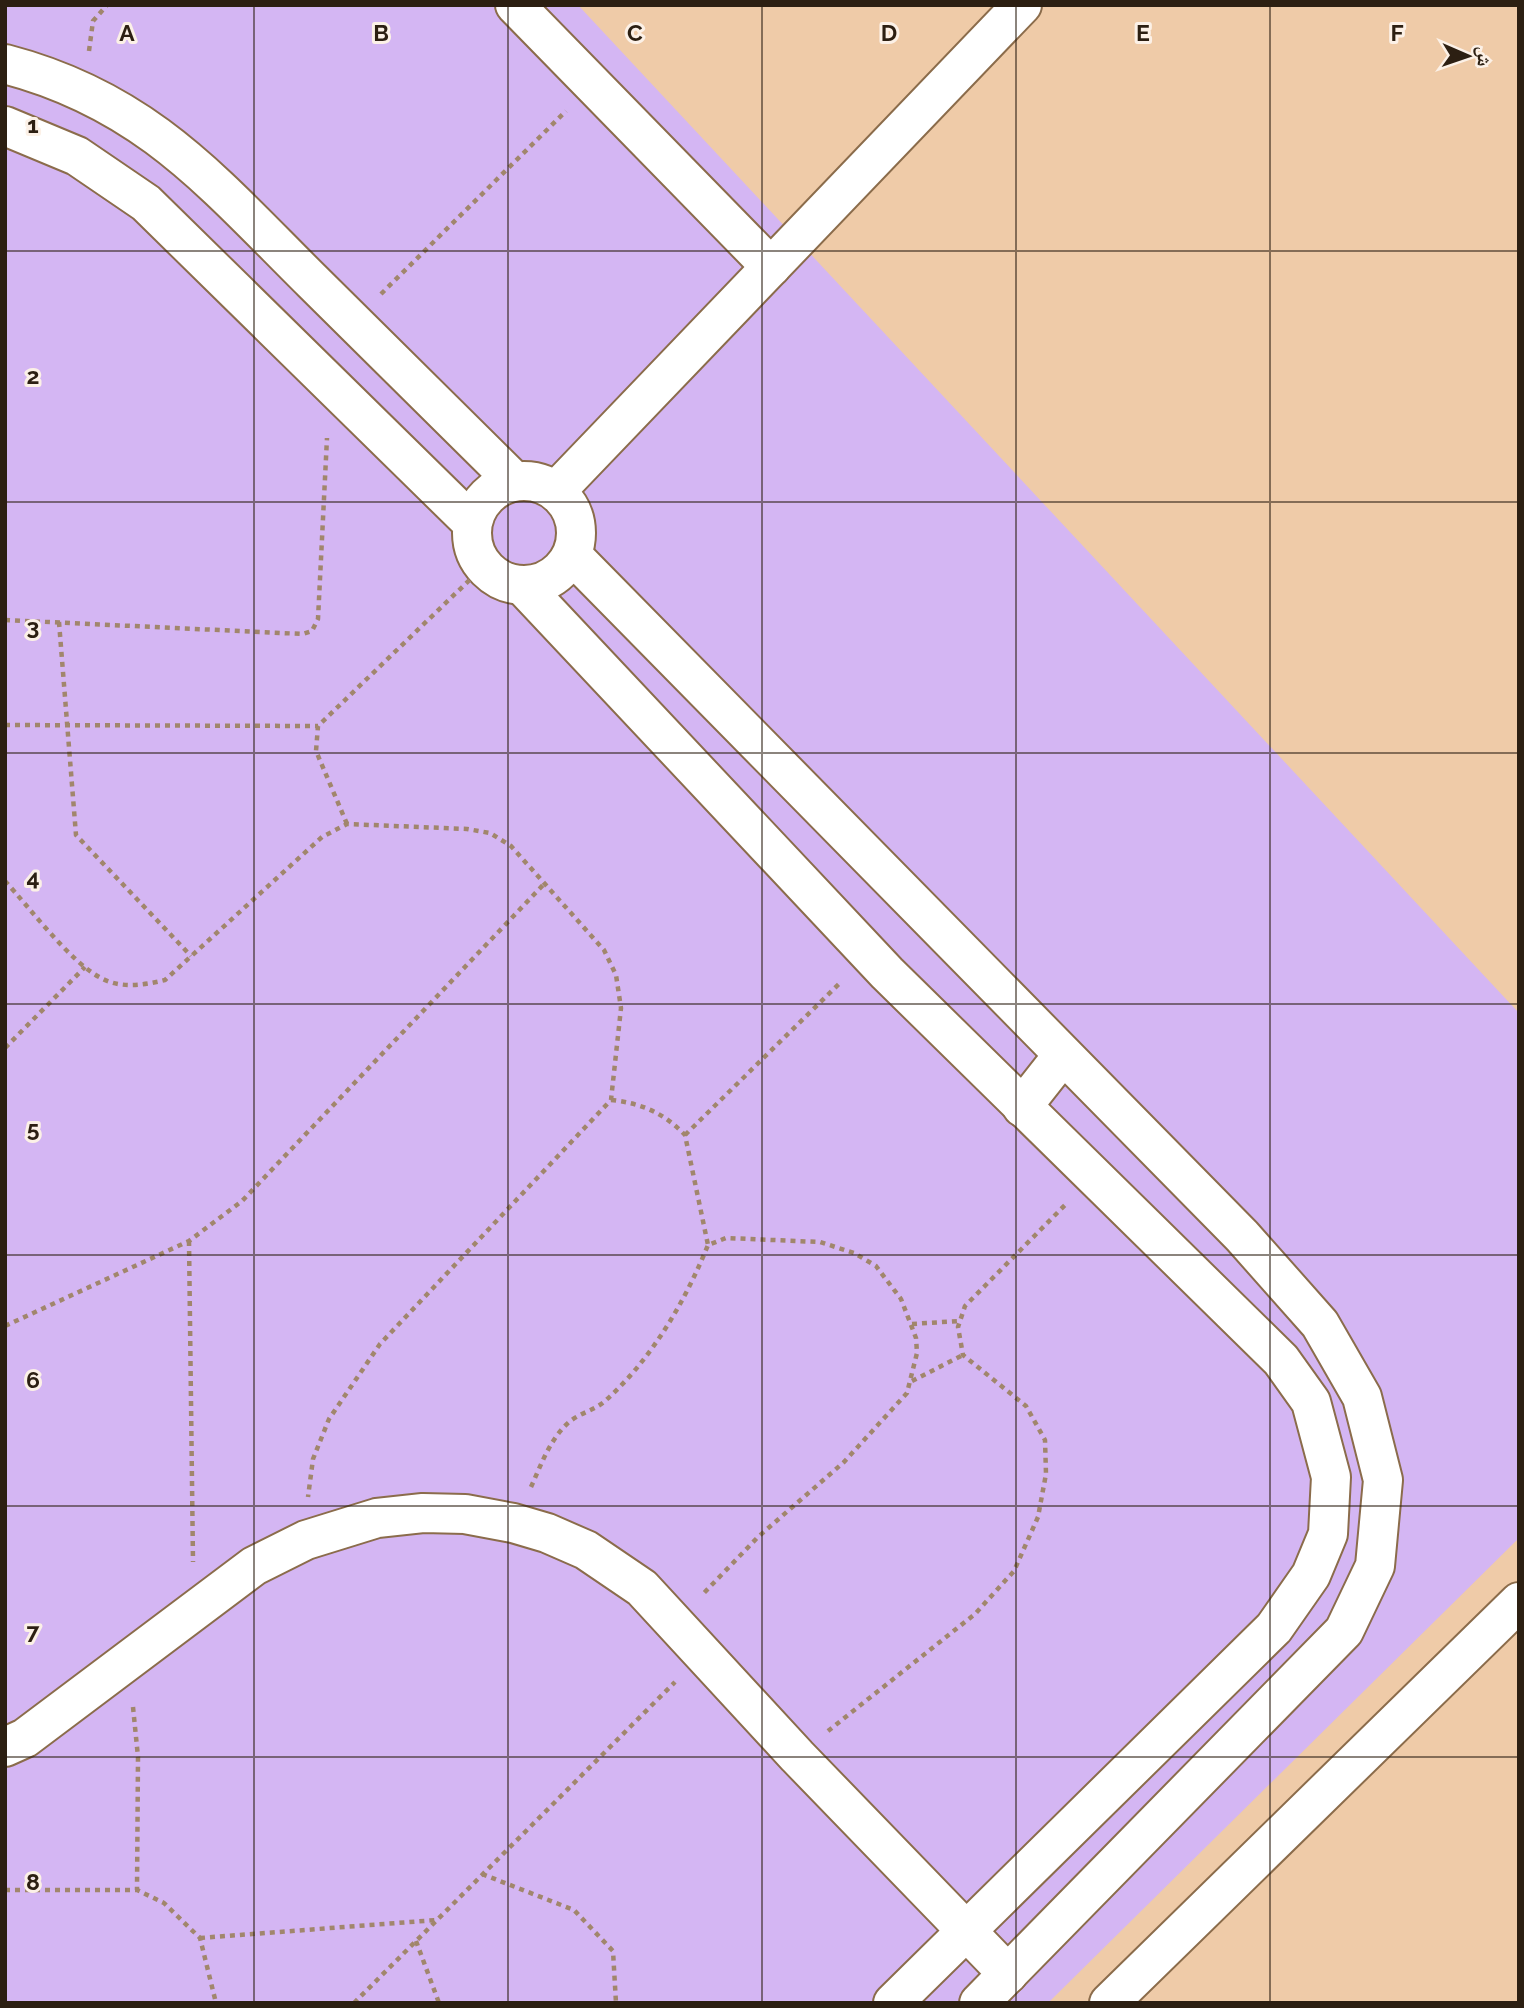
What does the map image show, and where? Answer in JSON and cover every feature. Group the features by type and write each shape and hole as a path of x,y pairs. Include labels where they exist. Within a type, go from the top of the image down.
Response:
{"street":[{"path":"515,5 771,267"},
{"path":"556,491 1022,5"},
{"path":"5,64 71,85 150,129 187,158 514,481"},
{"path":"5,125 77,156 146,203 472,523"},
{"path":"514,481 536,482 556,491 568,505 575,521 577,538 572,555 557,574 547,581 523,586 495,578 483,567 475,554 472,523 477,508 487,495 514,481"},
{"path":"572,555 1242,1236 1320,1324 1362,1397 1383,1480 1375,1566 1344,1631 979,2003"},
{"path":"523,586 869,954 1093,1178 1281,1360 1311,1402 1332,1477 1328,1534 1311,1575 1274,1628 964,1929 892,2003"},
{"path":"1022,1107 1063,1055"},
{"path":"5,1747 25,1738 254,1566 306,1540 377,1518 423,1513 465,1514 513,1524 547,1533 606,1562 642,1588 797,1756 1008,1974"},
{"path":"1109,2003 1519,1602"}],"path":[{"path":"353,321 592,86"},
{"path":"5,620 303,635 312,631 318,619 329,383"},
{"path":"347,824 316,751 318,726 483,567"},
{"path":"59,622 76,835 191,956"},
{"path":"5,725 318,726"},
{"path":"5,881 85,967 113,983 146,984 165,979 322,837 347,824 467,829 490,834 511,846 604,950 616,975 621,1008 611,1100 380,1344 342,1398 329,1419 313,1459 309,1477 306,1540"},
{"path":"5,1326 189,1241 267,1178 544,884"},
{"path":"685,1135 869,954"},
{"path":"5,1048 85,967"},
{"path":"513,1524 557,1436 585,1411 603,1403 638,1366 686,1294 708,1245 685,1135 661,1114 645,1106 611,1100"},
{"path":"797,1756 975,1614 1014,1571 1038,1517 1046,1474 1045,1440 1026,1406 963,1355 959,1341 959,1321 965,1306 1093,1178"},
{"path":"675,1623 758,1537 844,1462 907,1393 917,1353 912,1324 889,1282 876,1266 854,1253 820,1242 726,1238 708,1245"},
{"path":"189,1241 193,1611"},
{"path":"912,1324 959,1321"},
{"path":"912,1381 963,1355"},
{"path":"354,2003 703,1654"},
{"path":"128,1660 138,1757 137,1890"},
{"path":"482,1874 574,1910 613,1951 616,2003"},
{"path":"5,1890 137,1890 164,1903 200,1938 216,2003"},
{"path":"200,1938 437,1920"},
{"path":"416,1941 439,2003"}],"shaded area":[{"path":"5,5 578,5 1519,1013 1519,1538 1048,2003 5,2003"}]}
